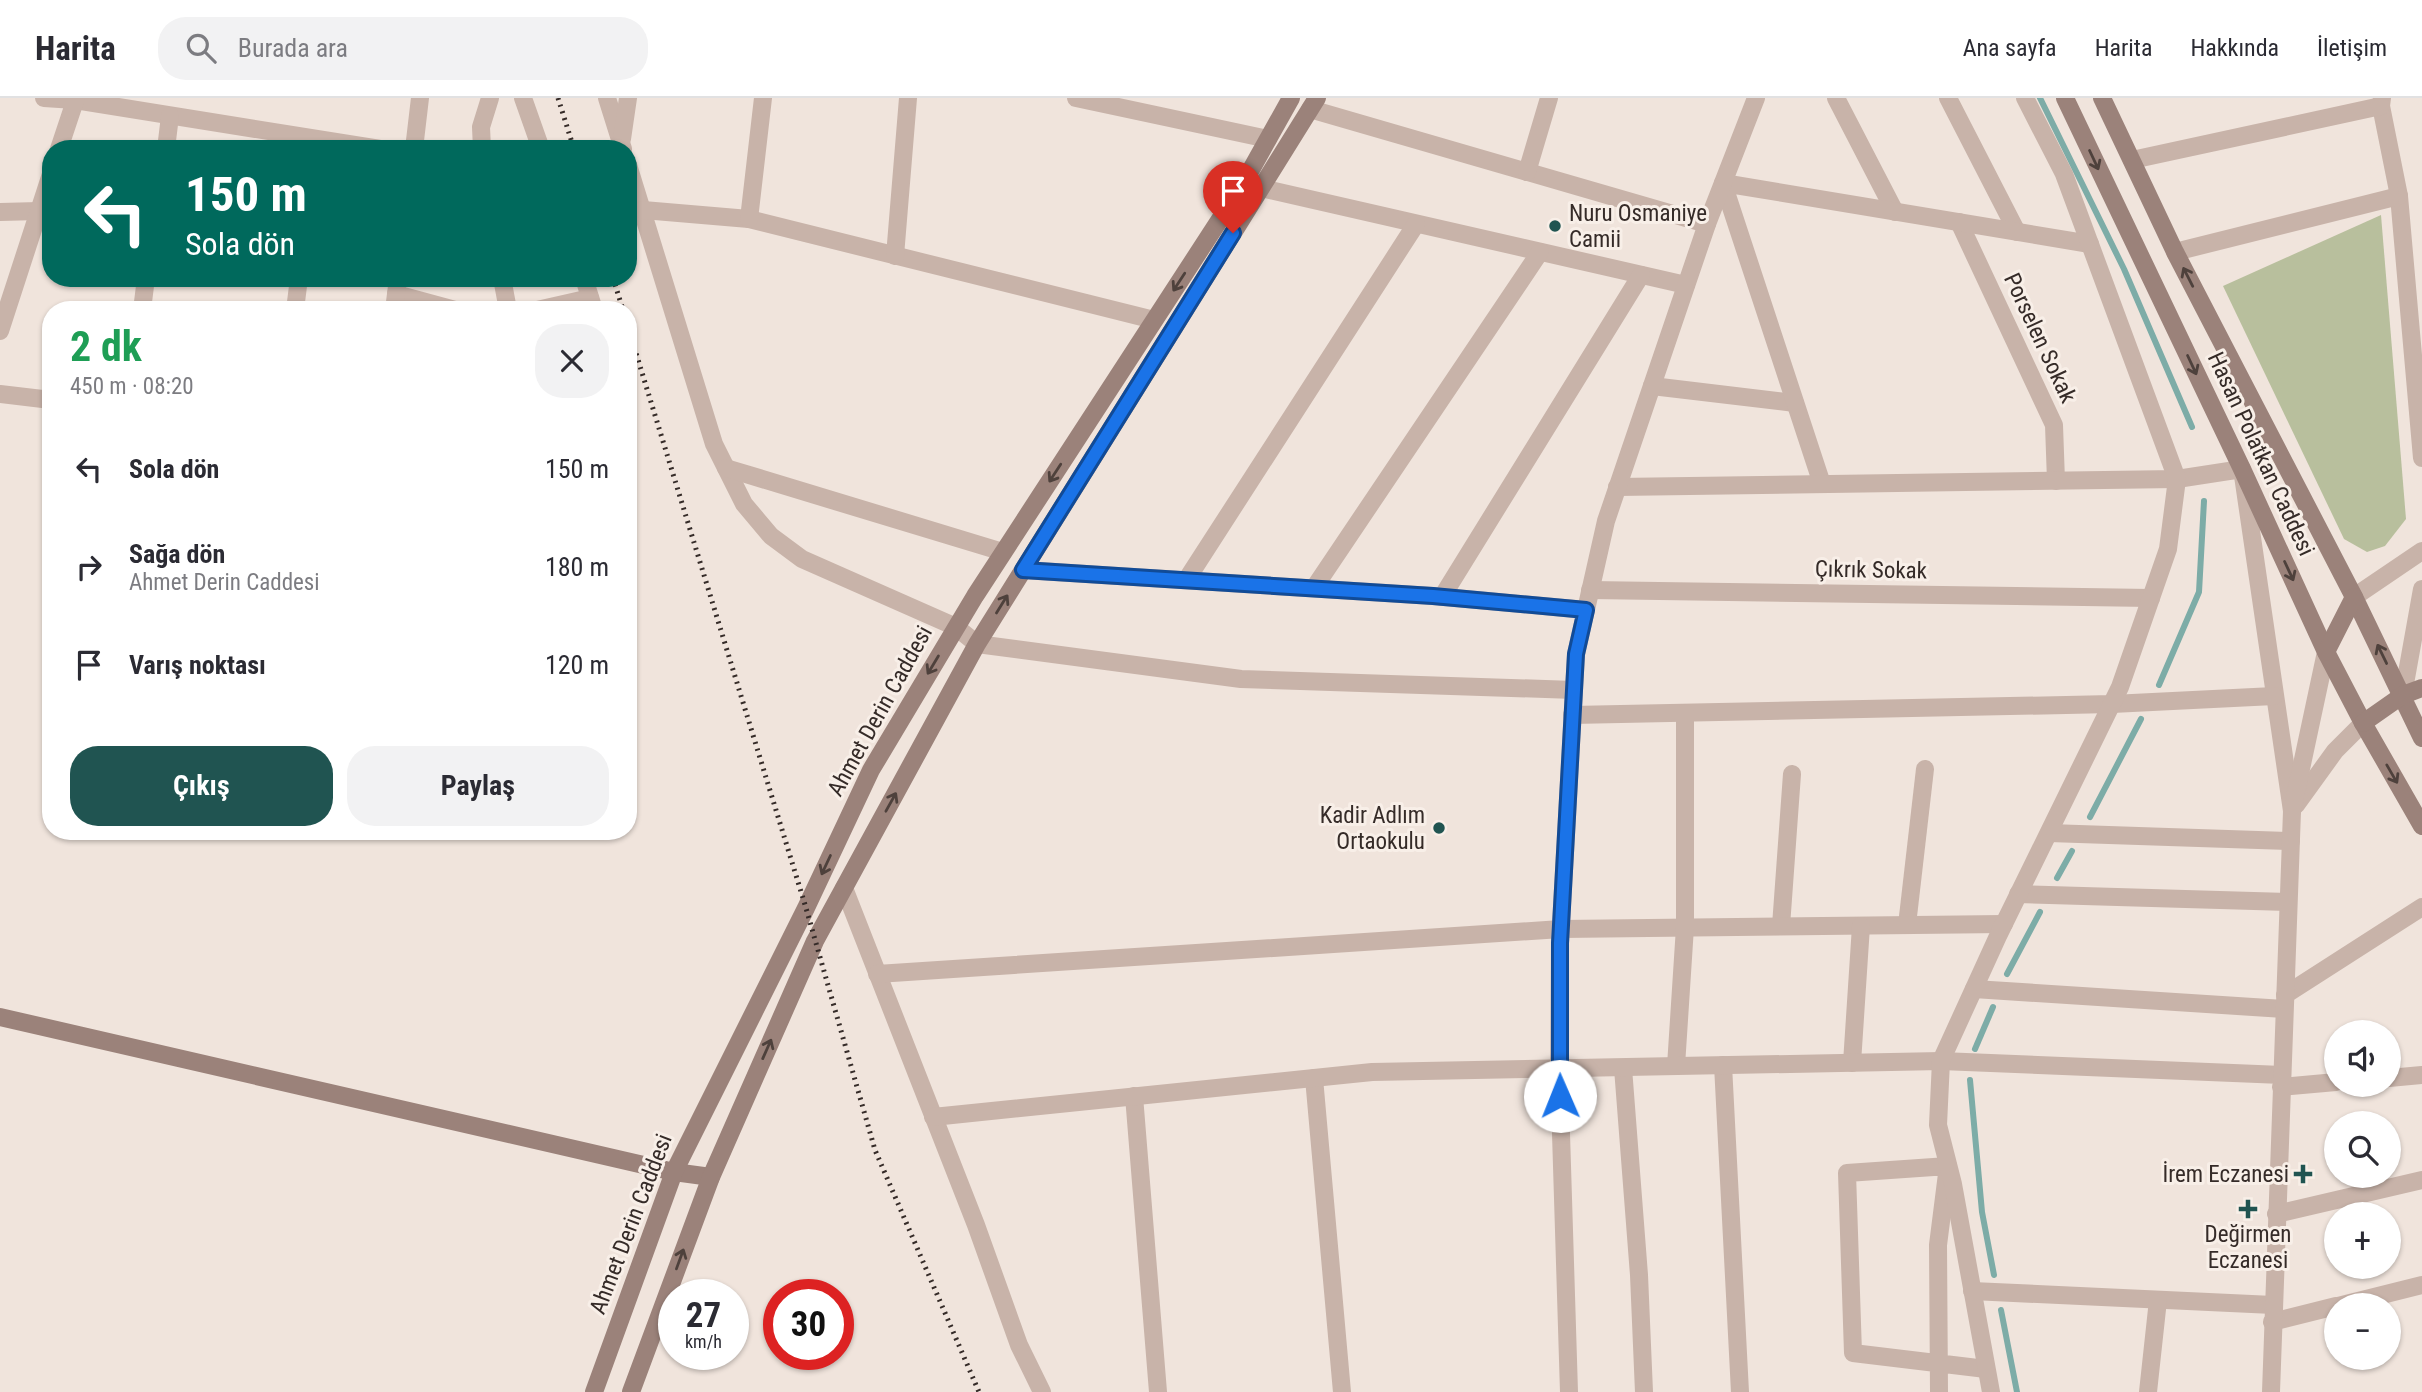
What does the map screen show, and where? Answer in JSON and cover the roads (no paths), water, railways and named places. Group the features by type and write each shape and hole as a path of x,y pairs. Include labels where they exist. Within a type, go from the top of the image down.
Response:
{"main road":[{"name":"Ahmet Derin Caddesi","path":"594,1392 674,1172 806,908 871,770 956,626 1243,184 1291,98"},
{"name":"Hasan Polatkan Caddesi","path":"2065,98 2326,652 2422,825"},
{"name":"Hasan Polatkan Caddesi","path":"2102,98 2175,252 2354,597 2422,738"},
{"path":"631,1392 711,1177 815,941 977,645 1313,103"},
{"path":"2326,652 2354,597"},
{"path":"2363,723 2403,695 2422,688"},
{"path":"0,1017 674,1172 711,1177"}],"street":[{"path":"44,98 75,99 295,140"},
{"path":"415,140 420,98"},
{"path":"482,140 481,127 490,98"},
{"path":"523,98 538,140"},
{"path":"607,98 620,140"},
{"path":"623,140 628,98"},
{"path":"749,219 763,98"},
{"path":"895,256 908,98"},
{"path":"1076,98 1268,139"},
{"path":"1527,172 1549,98"},
{"path":"1569,1392 1559,1069 1561,929 1576,654 1606,521 1707,224 1756,98"},
{"path":"1836,98 1895,212"},
{"path":"1948,98 2017,232"},
{"path":"1991,1392 1938,1125 1941,1061 2018,894 2120,687 2168,550 2177,479 2064,174 2025,98"},
{"path":"62,140 75,99"},
{"path":"2132,160 2381,102 2399,196 2422,458"},
{"path":"1313,103 1527,172 1707,224"},
{"path":"167,140 170,116"},
{"path":"1723,183 2090,244"},
{"path":"1723,183 1822,484"},
{"path":"1261,188 1686,285"},
{"path":"637,192 714,444 744,504 771,536 802,559 956,626 977,645 1241,679 1574,690"},
{"path":"2175,252 2399,196"},
{"path":"0,331 42,200"},
{"path":"643,210 749,219 1154,320"},
{"path":"0,212 38,212"},
{"name":"Porselen Sokak","path":"1959,222 2054,425 2056,481"},
{"path":"1187,579 1416,224"},
{"path":"1314,588 1540,252"},
{"path":"1442,597 1641,275"},
{"path":"396,294 422,301"},
{"path":"1652,386 1795,403"},
{"path":"0,394 42,399"},
{"path":"726,468 1003,552"},
{"path":"1617,488 2177,479 2242,469 2292,810"},
{"path":"2354,597 2422,551"},
{"path":"1023,570 1442,597 1586,610"},
{"path":"2403,695 2422,589"},
{"name":"Çıkrık Sokak","path":"1590,590 2151,598"},
{"path":"2271,1392 2292,810 2326,652"},
{"path":"1572,715 2112,704 2274,696"},
{"path":"1676,1066 1685,927 1685,713"},
{"path":"2292,810 2335,751 2363,723"},
{"path":"1907,925 1925,769"},
{"path":"1781,926 1792,774"},
{"path":"2049,833 2291,841"},
{"path":"844,888 1019,1345 1042,1392"},
{"path":"2018,894 2288,902"},
{"path":"1974,989 2284,1002 2422,906"},
{"path":"877,974 1561,929 2004,924"},
{"path":"1852,1063 1861,926"},
{"path":"933,1117 1372,1072 1941,1061 2324,1083"},
{"path":"1723,1065 1740,1392"},
{"path":"1623,1068 1639,1275 1644,1392"},
{"path":"2401,1077 2422,1075"},
{"path":"1314,1078 1342,1392"},
{"path":"1134,1096 1158,1392"},
{"path":"1948,1166 1847,1173 1853,1353 1986,1369"},
{"path":"1939,1392 1938,1245 1948,1166"},
{"path":"2276,1214 2422,1180"},
{"path":"2390,1293 2422,1285"},
{"path":"1972,1291 2158,1300 2273,1313 2324,1307"},
{"path":"2148,1392 2158,1300"}],"waterway":[{"path":"2040,98 2124,269 2192,427"},
{"path":"2159,685 2199,592 2204,501"},
{"path":"2090,817 2141,719"},
{"path":"2057,878 2072,851"},
{"path":"2007,974 2040,912"},
{"path":"1975,1049 1993,1007"},
{"path":"1970,1080 1982,1212 1994,1275"},
{"path":"2001,1310 2017,1392"}],"railway":[{"path":"558,98 571,140"},
{"path":"616,287 620,301"},
{"path":"637,356 806,908 875,1150 979,1392"}],"place":[{"name":"Nuru Osmaniye Camii","path":"1555,226"},
{"name":"Kadir Adlım Ortaokulu","path":"1439,828"},
{"name":"İrem Eczanesi","path":"2303,1174"},
{"name":"Değirmen Eczanesi","path":"2248,1209"}]}
